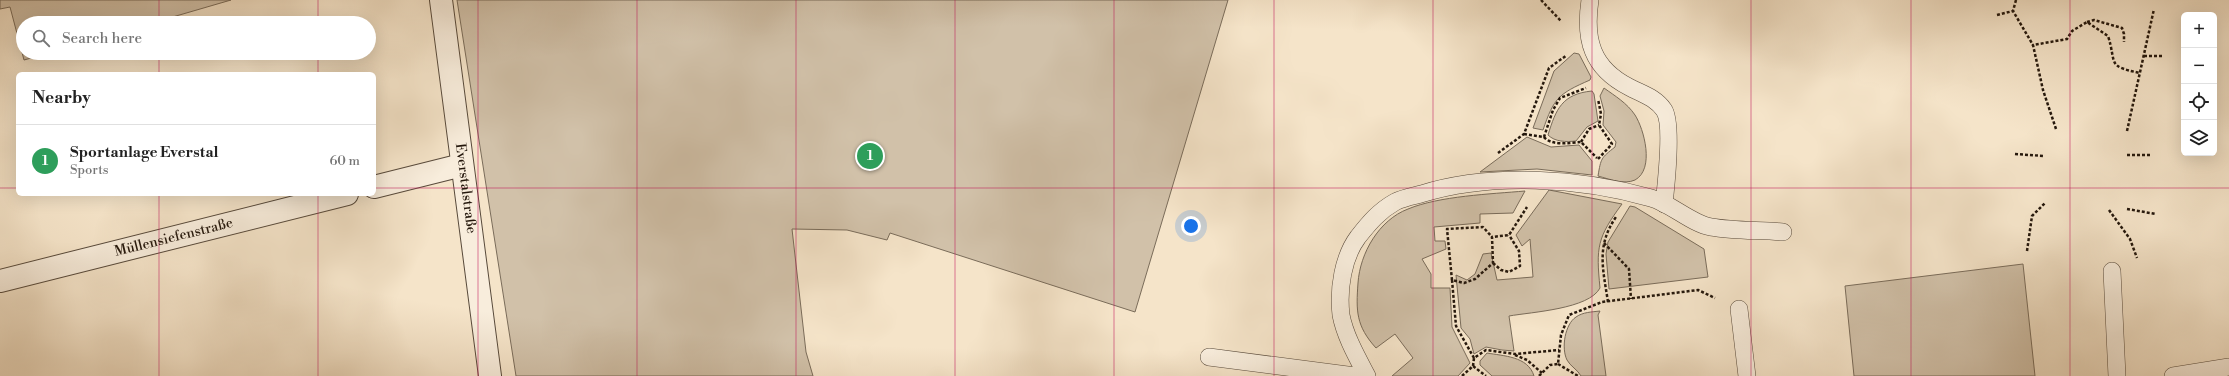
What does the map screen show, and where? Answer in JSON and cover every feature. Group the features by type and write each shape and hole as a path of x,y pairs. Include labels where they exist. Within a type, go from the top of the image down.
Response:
{"street":[{"name":"Everstalstraße","path":"441,0 490,376"},
{"path":"376,186 462,165"},
{"name":"Müllensiefenstraße","path":"0,281 340,196"}],"lane":[{"path":"1590,0 1588,11 1590,38 1595,58 1604,77 1650,96 1665,111 1669,150 1664,204"},
{"path":"1367,376 1352,349 1341,315 1342,278 1351,247 1373,217 1396,201 1436,189 1516,180 1543,181 1592,187 1653,198 1709,227 1783,232"},
{"path":"2112,271 2117,376"},
{"path":"1739,309 1747,376"},
{"path":"1209,357 1355,376"},
{"path":"2174,376 2229,367"}],"path":[{"path":"2016,0 2013,11 2033,44 2044,90 2056,129"},
{"path":"2127,131 2154,9"},
{"path":"1997,15 2013,11"},
{"path":"2033,44 2067,39 2072,31 2087,22 2094,20 2122,28 2124,42"},
{"path":"2087,22 2108,36 2114,62 2120,69 2140,74"},
{"path":"1495,156 1524,134 1549,68 1590,38"},
{"path":"2144,56 2162,56"},
{"path":"1592,187 1597,159 1612,144 1599,124 1601,114 1598,101 1604,77"},
{"path":"1544,137 1560,98 1592,87 1604,77"},
{"path":"1581,142 1589,128 1599,124"},
{"path":"1524,134 1544,137 1547,141 1562,143 1581,142 1597,159"},
{"path":"2015,154 2044,156"},
{"path":"2127,155 2152,155"},
{"path":"1509,235 1543,181"},
{"path":"1608,302 1603,262 1604,238 1614,220 1632,194"},
{"path":"2027,251 2032,216 2045,203"},
{"path":"2109,210 2130,239 2137,260"},
{"path":"2127,210 2156,214"},
{"path":"1462,376 1473,366 1474,358 1456,326 1447,229 1483,227 1492,237 1493,263 1501,270 1510,272 1520,266 1519,251 1509,235"},
{"path":"1492,237 1509,235"},
{"path":"1604,242 1629,270 1631,298"},
{"path":"1452,280 1464,283 1475,278 1493,263"},
{"path":"1558,364 1560,335 1569,315 1608,302 1698,290 1739,309"},
{"path":"1474,358 1486,350 1515,354 1559,350"},
{"path":"1515,354 1527,360 1542,373"},
{"path":"1539,376 1550,365 1558,364 1578,376"},
{"path":"1473,366 1486,376"}],"shaded area":[{"path":"0,0 231,0 176,16 16,16 16,30 10,7 0,9"},
{"path":"457,0 1228,0 1135,312 890,233 887,240 847,230 792,229 806,352 813,376 516,376"},
{"path":"1574,53 1579,54 1591,77 1590,80 1571,89 1559,98 1550,111 1543,130 1533,128 1554,71"},
{"path":"1604,88 1628,107 1635,115 1642,130 1646,149 1645,167 1641,175 1635,180 1626,182 1616,181 1598,176 1602,159 1615,147 1616,142 1603,125 1604,111 1600,96"},
{"path":"1592,91 1594,94 1598,121 1587,127 1576,141 1557,140 1548,135 1558,110 1567,99 1574,95"},
{"path":"1527,137 1551,147 1579,145 1592,161 1592,175 1537,169 1480,172"},
{"path":"1549,190 1622,204 1607,226 1600,243 1598,262 1600,288 1594,295 1584,301 1572,305 1545,311 1509,316 1514,351 1486,347 1474,354 1470,339 1461,328 1456,275 1467,280 1475,274 1483,254 1491,253 1497,280 1533,277 1530,239 1522,246 1516,235"},
{"path":"1525,191 1513,213 1480,214 1480,223 1434,227 1435,241 1445,241 1446,249 1422,259 1431,274 1431,288 1450,288 1452,327 1470,363 1458,376 1392,376 1413,358 1395,334 1376,348 1369,340 1361,325 1357,302 1358,283 1363,260 1367,249 1380,229 1398,214 1408,209 1435,201 1465,196"},
{"path":"1630,206 1635,207 1704,249 1708,277 1609,289 1606,254 1608,242"},
{"path":"2023,264 2035,376 1854,376 1845,286"},
{"path":"1600,311 1598,315 1606,376 1581,376 1567,360 1564,349 1565,337 1569,325 1576,317 1588,312"},
{"path":"1487,353 1507,356 1521,361 1531,369 1534,376 1492,376 1480,365 1480,361"}],"place":[{"name":"Sportanlage Everstal","path":"870,156"}]}
